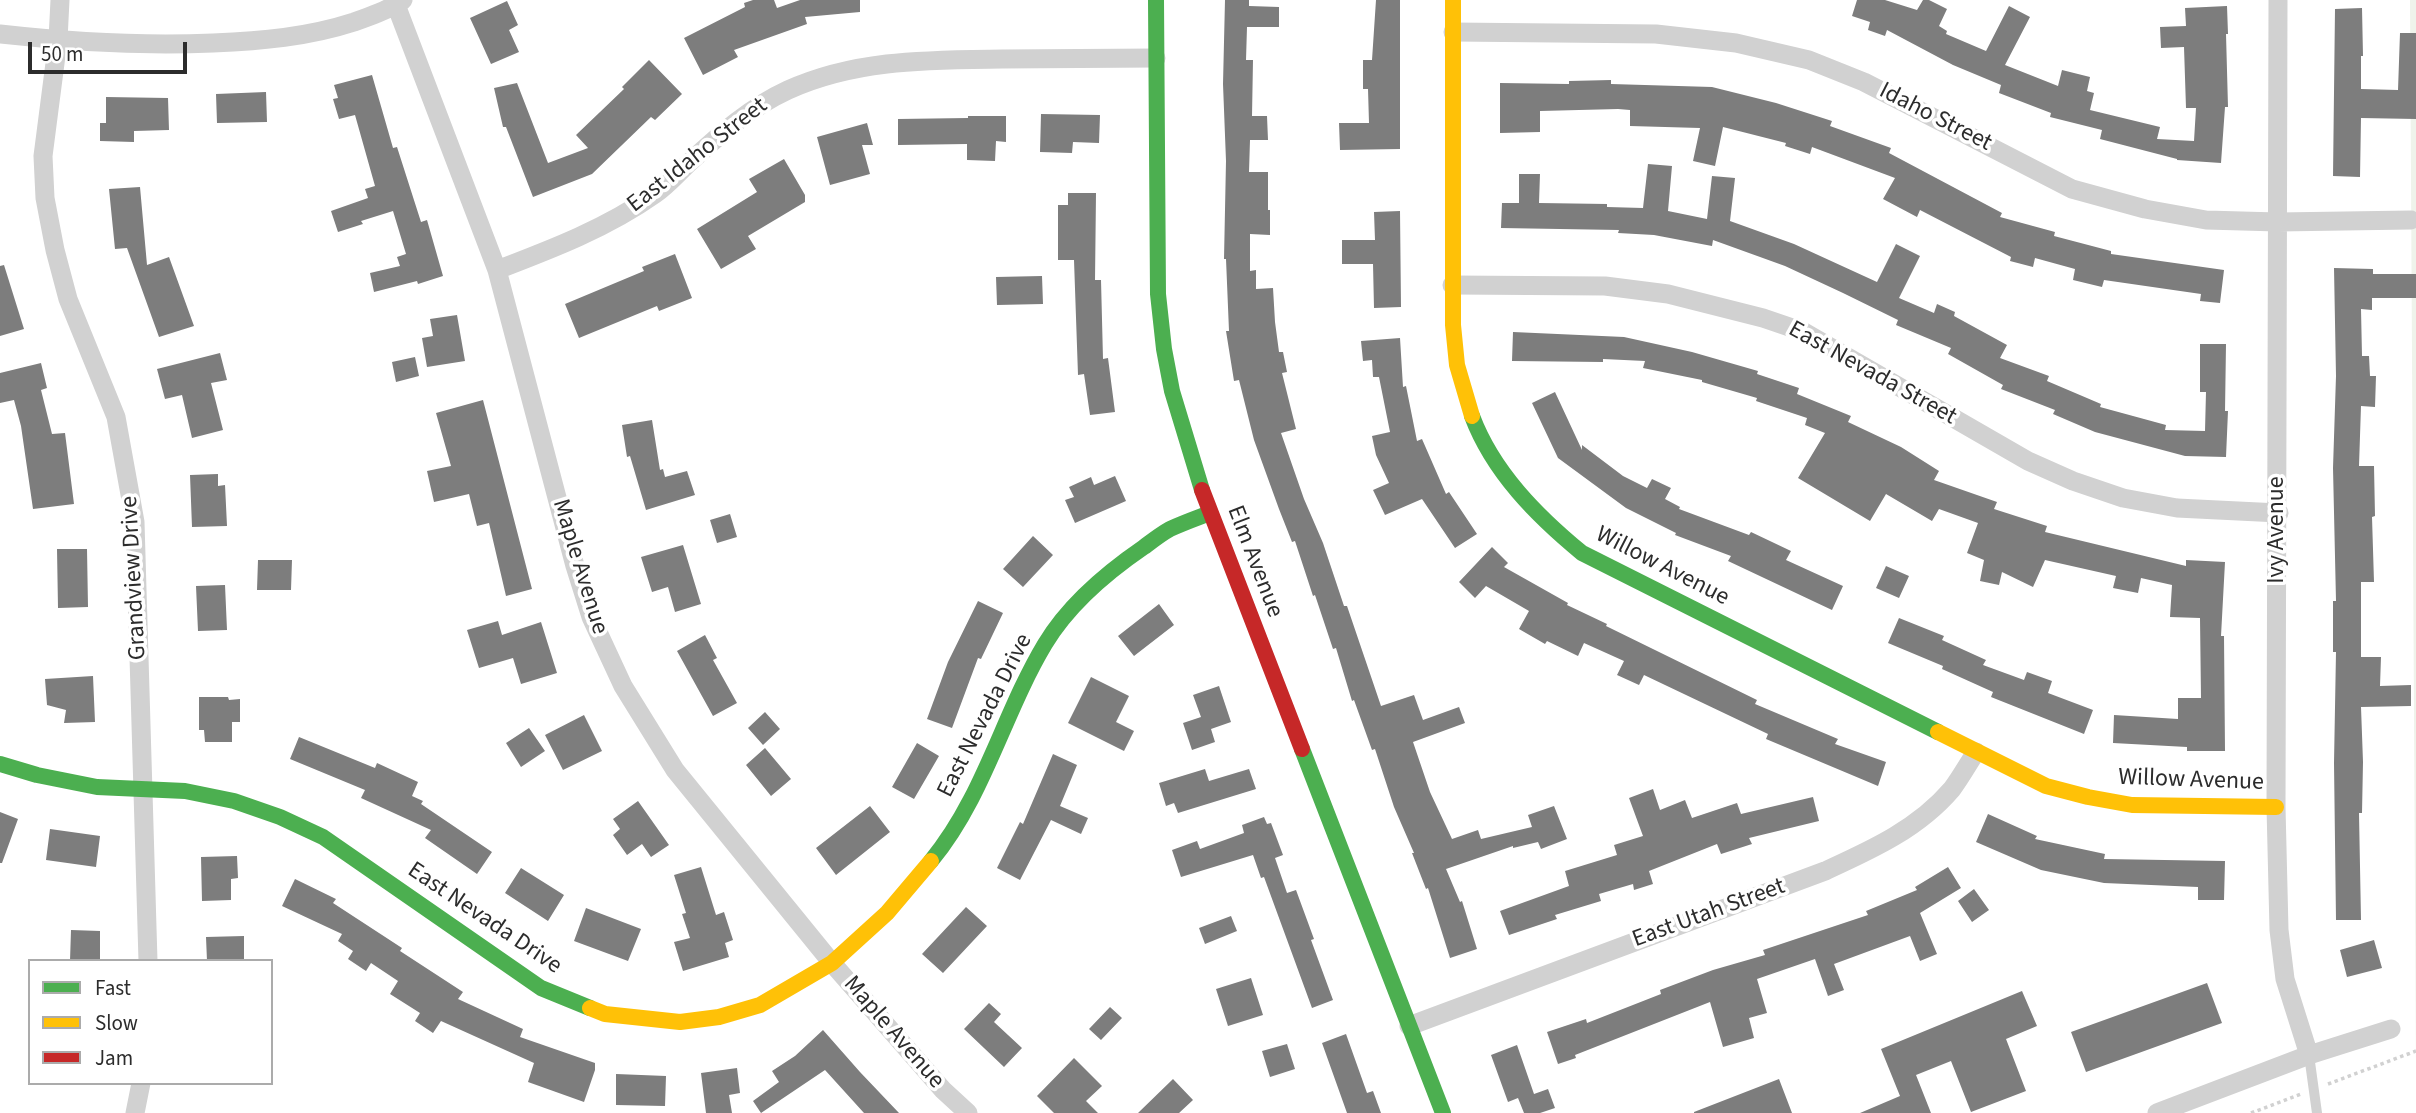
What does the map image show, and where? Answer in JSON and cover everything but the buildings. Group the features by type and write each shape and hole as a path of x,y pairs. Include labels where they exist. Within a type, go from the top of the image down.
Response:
{"street":[{"name":"Grandview Drive","path":"60,0 58,40 43,156 45,198 68,299 116,417 130,482 135,522 148,959"},
{"name":"Elm Avenue","path":"1156,0 1158,294 1164,349 1182,429 1209,513 1443,1113"},
{"name":"Willow Avenue","path":"1453,0 1452,285 1457,366 1466,402 1481,438 1503,474 1533,511 1582,553 2046,786 2132,805 2276,807"},
{"name":"Ivy Avenue","path":"2278,0 2279,513 2276,807 2279,930 2285,979 2309,1055"},
{"path":"0,34 151,46 264,41 329,30 399,2"},
{"name":"Maple Avenue","path":"399,2 497,270 575,566 591,617 623,686 675,770 832,963 943,1090 968,1113"},
{"name":"Idaho Street","path":"1453,32 1656,34 1736,43 1797,57 1864,82 2072,189 2145,209 2206,220 2412,220"},
{"name":"East Idaho Street","path":"497,270 560,246 609,223 657,193 717,138 755,108 787,90 830,74 874,65 939,60 1156,58"},
{"name":"East Nevada Street","path":"1452,285 1605,286 1668,294 1763,317 1804,332 2028,461 2073,481 2123,498 2177,508 2279,513"},
{"name":"East Nevada Drive","path":"0,764 97,788 185,791 234,801 280,817 323,837 541,988 605,1014 680,1022 719,1017 760,1005 832,963 887,913 940,850 981,783 1029,676 1046,643 1064,619 1083,596 1118,565 1168,530 1209,513"},
{"name":"East Utah Street","path":"1409,1026 1825,871 1882,846 1925,815 1952,789 1976,752"},
{"path":"2157,1113 2309,1055 2391,1029"},
{"path":"135,1113 141,1085"}],"lane":[{"path":"2309,1055 2318,1113"}],"path":[{"path":"2251,1113 2416,1051"}],"shaded area":[{"path":"2410,0 2416,0 2416,1072"}],"traffic: fast":[{"path":"1156,0 1158,294 1172,391 1202,490"},
{"path":"1472,416 1492,456 1518,492 1582,553 1938,732"},
{"path":"931,861 965,810 1030,671 1065,616 1102,579 1157,538 1170,529 1210,513"},
{"path":"1302,749 1443,1113"},
{"path":"0,764 37,775 97,787 185,791 234,801 280,817 323,837 541,988 590,1008"}],"traffic: slow":[{"path":"1453,0 1453,325 1457,365 1472,416"},
{"path":"1938,732 2046,786 2088,797 2132,805 2276,807"},
{"path":"590,1008 605,1014 680,1022 719,1017 760,1005 832,963 887,913 931,861"}],"traffic: jam":[{"path":"1202,490 1302,749"}]}
